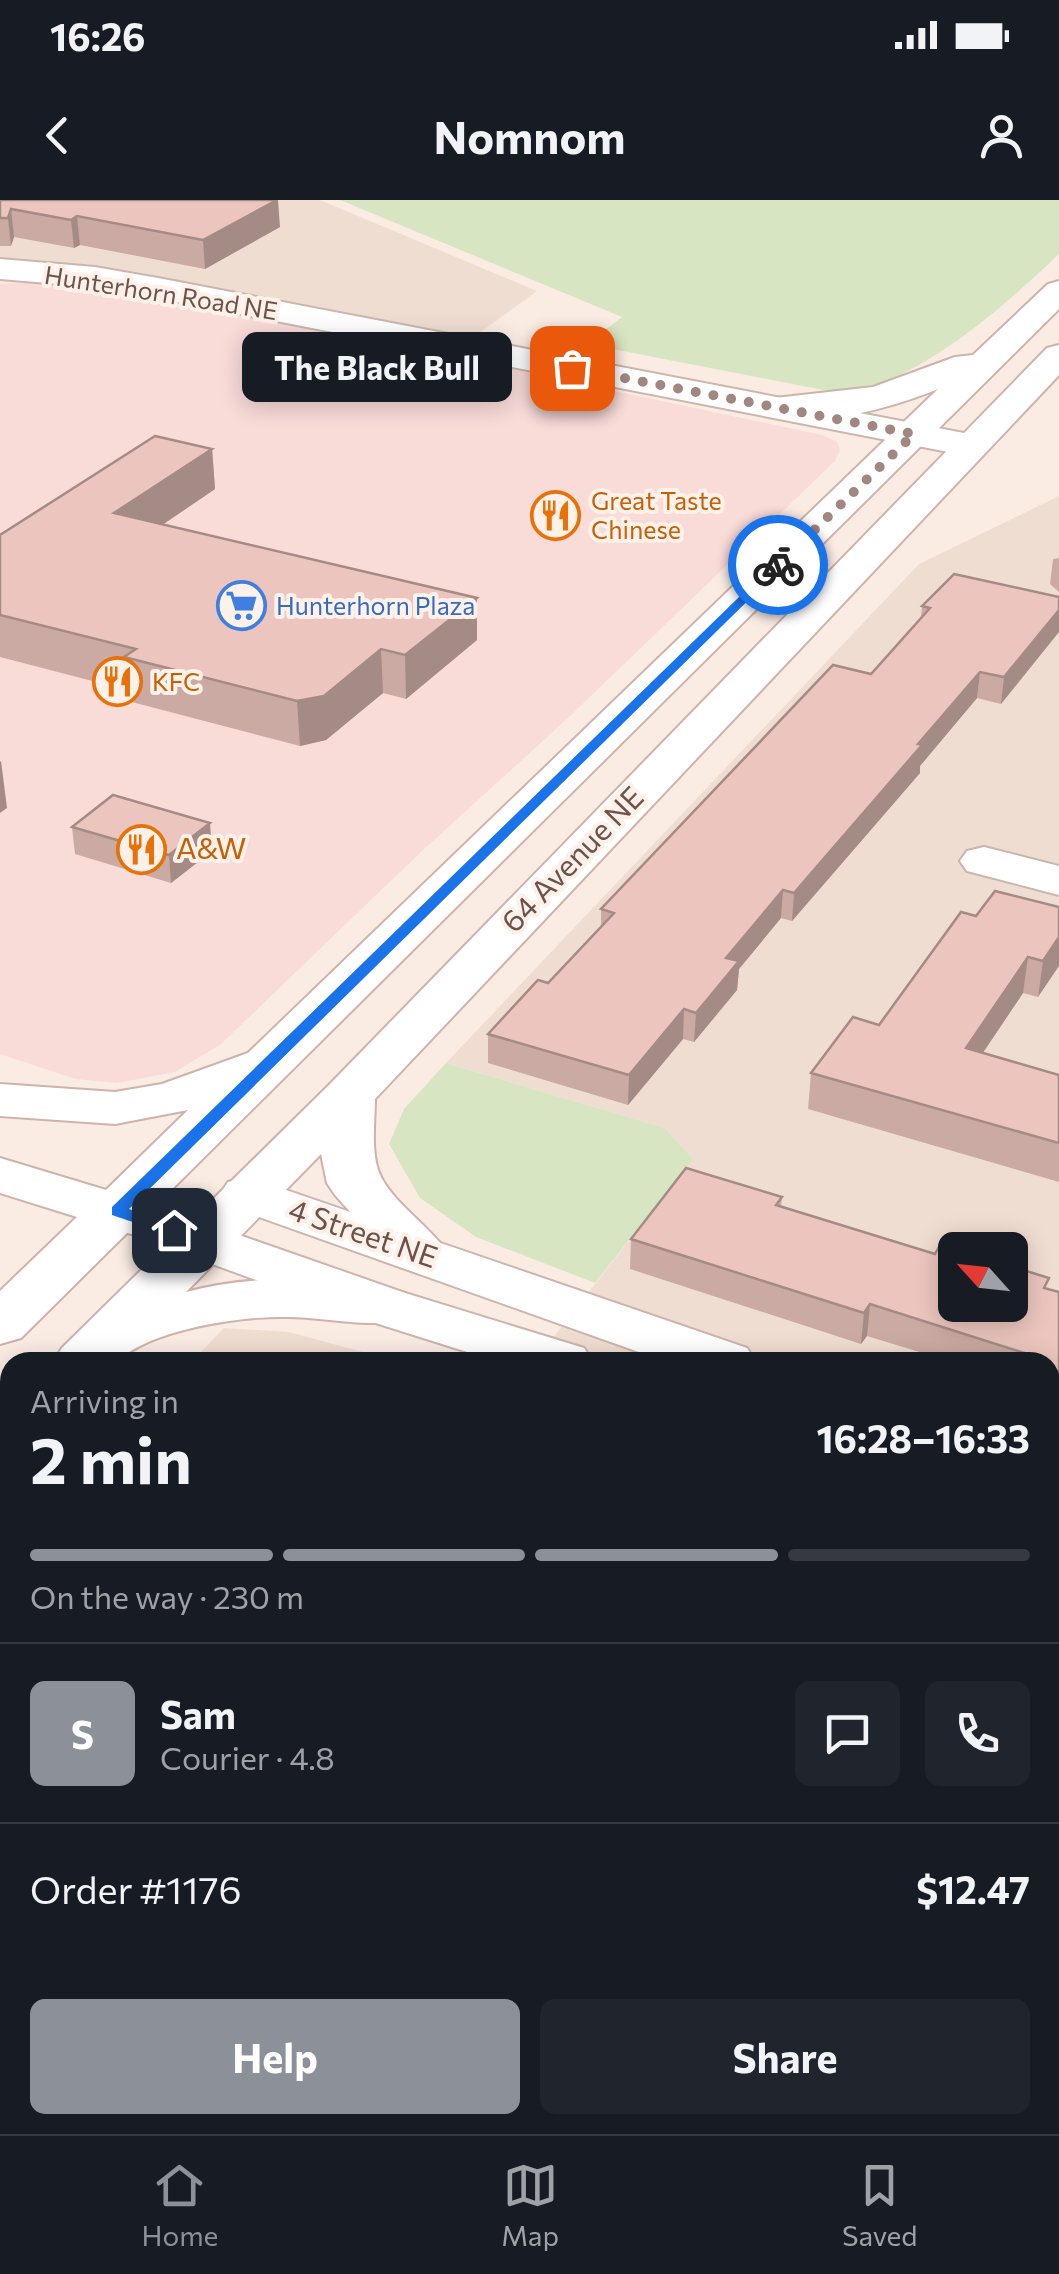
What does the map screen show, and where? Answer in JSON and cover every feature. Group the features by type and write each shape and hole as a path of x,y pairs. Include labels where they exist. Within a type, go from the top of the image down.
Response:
{"main road":[{"name":"Hunterhorn Road NE","path":"0,269 95,277 158,288 969,445"},
{"path":"3,1305 118,1211 166,1166 1059,291"},
{"path":"778,407 830,407 895,395 1001,348"},
{"name":"64 Avenue NE","path":"96,1349 348,1096 1059,355"},
{"path":"984,861 1059,881"},
{"path":"0,1104 115,1108 174,1098 276,1059"},
{"path":"348,1096 348,1155 355,1182 420,1254"},
{"name":"4 Street NE","path":"0,1104 698,1352"},
{"name":"4 Street NE","path":"0,1176 118,1211 384,1306 531,1352"},
{"path":"96,1349 205,1306 286,1298 384,1306"}],"shaded area":[{"path":"0,200 320,200 537,291 460,347 0,269"},
{"name":"Hunterhorn Plaza","path":"46,281 149,293 822,435 837,442 840,450 835,461 568,718 422,851 221,1044 175,1072 117,1083 76,1079 0,1054 0,284"},
{"path":"1059,496 1059,1352 542,1352 693,1159 665,1128 446,1063 919,564"},
{"path":"224,1328 289,1332 363,1352 201,1352"}],"green space":[{"path":"340,200 1059,200 1059,254 962,337 908,371 849,395 587,344 622,317"},
{"path":"446,1063 665,1128 693,1159 595,1283 476,1237 420,1198 389,1144 404,1109"}],"building":[{"path":"0,200 277,200 203,240 77,216 71,220 11,209 8,218 0,218"},
{"path":"155,436 212,449 114,513 477,598 405,655 381,649 324,696 297,701 124,657 136,649 0,615 0,535"},
{"path":"954,574 1059,597 1059,610 1004,677 980,672 794,893 783,890 726,958 739,961 696,1013 684,1009 629,1075 488,1034 538,980 548,983 614,913 601,909 833,665 871,674 930,608 922,606"},
{"path":"113,795 210,823 169,855 72,827"},
{"path":"995,891 1059,907 1059,937 1043,961 1028,957 966,1048 1059,1075 1059,1143 811,1073 853,1017 879,1025 961,912 976,916"},
{"path":"686,1168 782,1197 776,1205 935,1254 938,1249 938,1322 1028,1322 1028,1272 1049,1278 1044,1288 1059,1292 1059,1352 1021,1352 870,1304 864,1313 631,1239"}],"way so far":[{"path":"572,368 914,434 778,565"}],"place":[{"name":"The Black Bull","path":"572,368"},
{"name":"Great Taste Chinese","path":"556,515"},
{"name":"Hunterhorn Plaza","path":"241,606"},
{"name":"KFC","path":"117,682"},
{"name":"A&W","path":"141,849"}],"route":[{"path":"174,1230 118,1211 778,565"}]}
